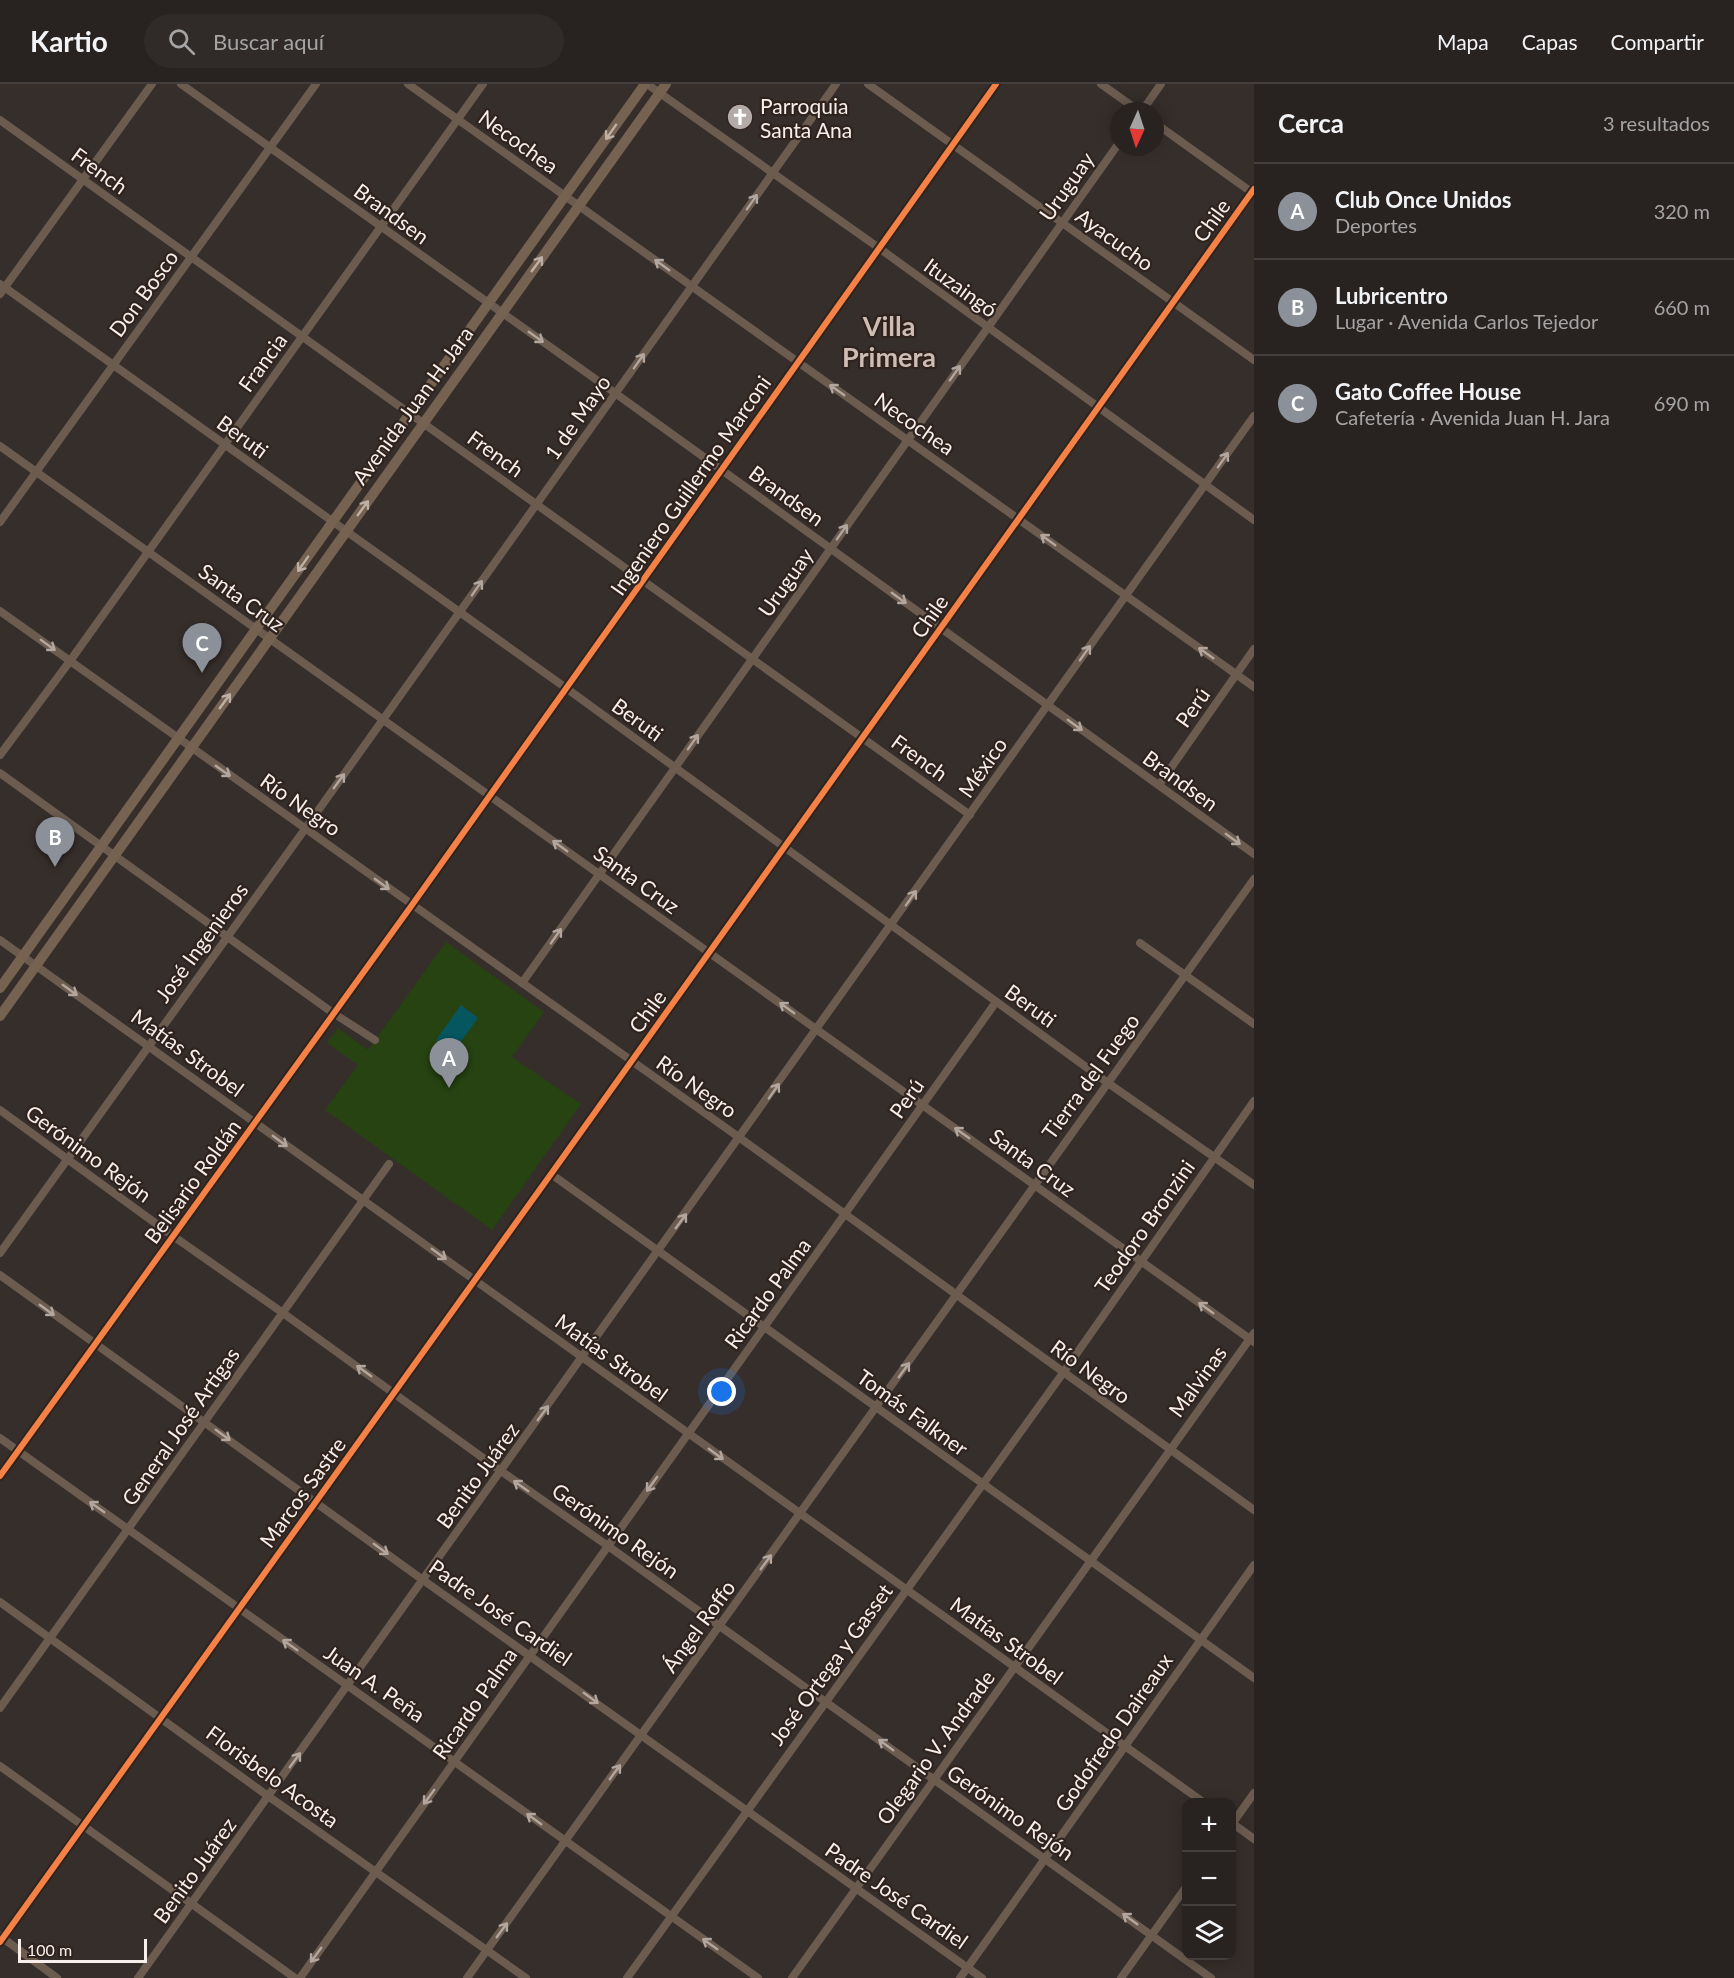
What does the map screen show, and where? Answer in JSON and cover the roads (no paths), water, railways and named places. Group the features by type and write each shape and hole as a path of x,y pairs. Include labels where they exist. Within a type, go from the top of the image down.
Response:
{"main road":[{"name":"Avenida Juan H. Jara","path":"0,988 646,84"},
{"name":"Avenida Juan H. Jara","path":"0,1016 662,88"}],"street":[{"path":"2,288 152,84"},
{"name":"Brandsen","path":"181,84 615,393 1254,854"},
{"name":"Don Bosco","path":"0,522 316,84"},
{"name":"Necochea","path":"408,84 1254,687"},
{"name":"Francia","path":"0,755 70,661 483,84"},
{"name":"Ituzaingó","path":"646,84 662,88 772,174 879,248 1254,519"},
{"name":"1 de Mayo","path":"305,829 836,84"},
{"name":"Ayacucho","path":"868,84 1254,360"},
{"name":"Ingeniero Guillermo Marconi","path":"412,905 996,84"},
{"path":"1101,84 1127,102"},
{"path":"1147,102 1161,84"},
{"name":"French","path":"0,120 970,815"},
{"path":"1164,129 1253,191"},
{"name":"Uruguay","path":"522,983 1110,156"},
{"name":"Chile","path":"632,1062 1253,191"},
{"name":"Beruti","path":"2,288 566,688 1108,1083 1254,1185"},
{"name":"México","path":"740,1138 1254,416"},
{"name":"Santa Cruz","path":"0,446 1140,1261 1253,1338"},
{"name":"Río Negro","path":"0,611 740,1138 1254,1510"},
{"name":"Perú","path":"1159,785 1254,649"},
{"path":"0,773 333,1013 375,1040"},
{"name":"José Ingenieros","path":"0,1253 305,829"},
{"name":"Tierra del Fuego","path":"957,1296 1254,879"},
{"name":"Belisario Roldán","path":"0,1476 412,905"},
{"name":"Matías Strobel","path":"0,940 1196,1798"},
{"path":"1140,942 1254,1024"},
{"name":"Perú","path":"845,1214 996,1002"},
{"name":"Marcos Sastre","path":"1,1939 632,1062"},
{"name":"Teodoro Bronzini","path":"1063,1373 1254,1101"},
{"name":"Gerónimo Rejón","path":"0,1110 501,1472 608,1546 1211,1978"},
{"name":"Benito Juárez","path":"138,1978 740,1138"},
{"name":"General José Artigas","path":"0,1708 389,1164"},
{"name":"Tomás Falkner","path":"552,1174 1254,1678"},
{"name":"Ricardo Palma","path":"297,1978 376,1871 845,1214"},
{"name":"Padre José Cardiel","path":"0,1275 94,1345 205,1421 423,1580 982,1978"},
{"name":"Ángel Roffo","path":"467,1978 957,1296"},
{"name":"Malvinas","path":"1170,1450 1253,1338"},
{"name":"José Ortega y Gasset","path":"627,1978 1063,1373"},
{"name":"Juan A. Peña","path":"0,1438 758,1978"},
{"name":"Olegario V. Andrade","path":"792,1978 1170,1450"},
{"name":"Godofredo Daireaux","path":"960,1978 1254,1565"},
{"name":"Florisbelo Acosta","path":"0,1602 268,1796 526,1978"},
{"path":"0,1766 297,1978"},
{"path":"1236,1818 1254,1793"},
{"path":"1236,1827 1254,1839"},
{"path":"1121,1978 1182,1893"},
{"path":"1,1939 57,1978"}],"water":[{"path":"461,1005 478,1018 453,1052 436,1040"}],"place":[{"name":"Parroquia Santa Ana","path":"740,117"},
{"name":"Gato Coffee House","path":"202,673"},
{"name":"Lubricentro","path":"55,867"},
{"name":"Club Once Unidos","path":"449,1088"}],"district":[{"name":"Villa Primera","path":"889,340"}]}
